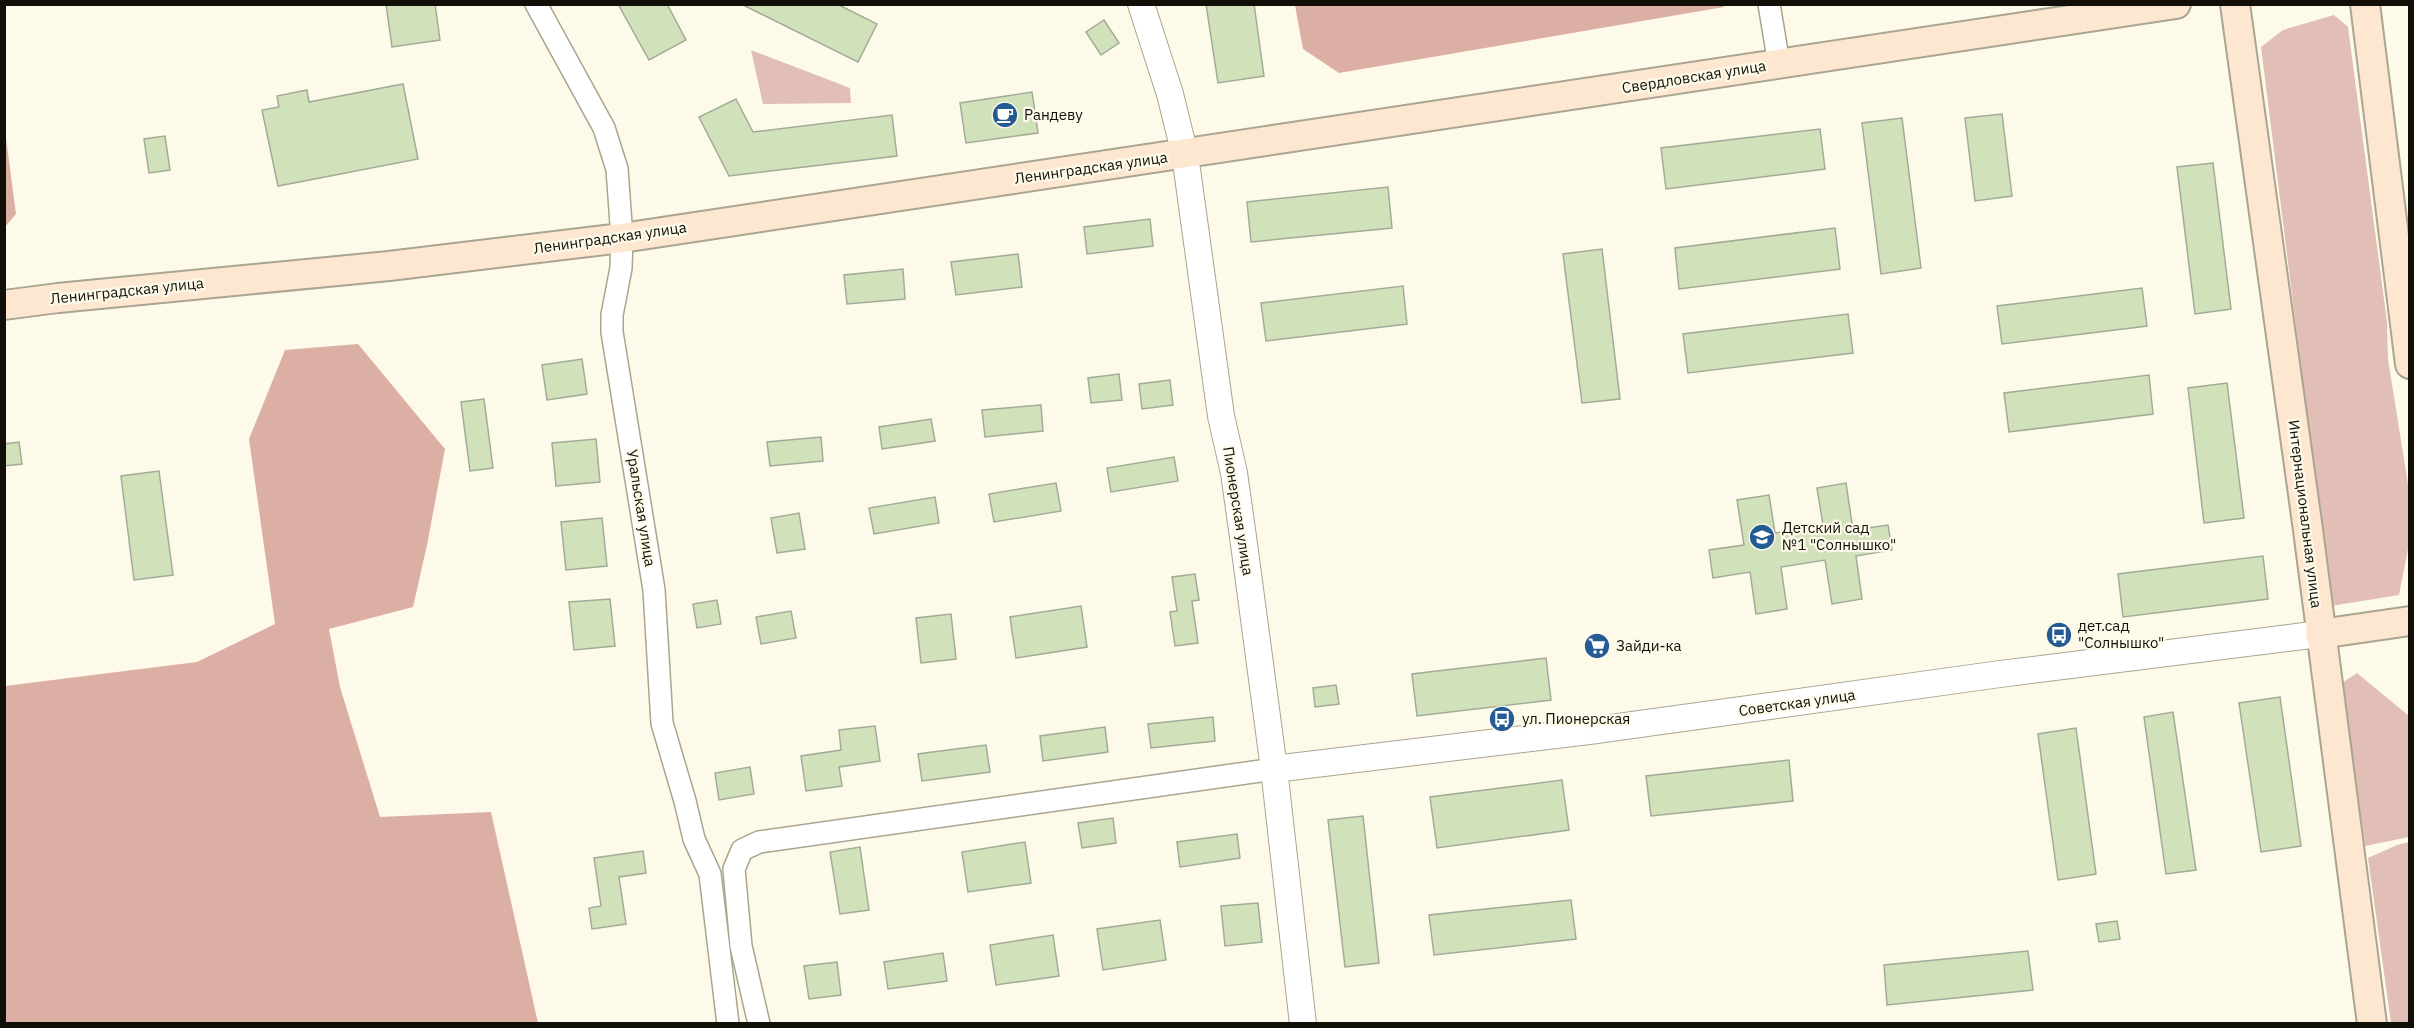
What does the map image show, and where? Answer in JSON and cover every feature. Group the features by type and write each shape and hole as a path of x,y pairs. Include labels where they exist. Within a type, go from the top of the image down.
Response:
{"main road":[{"name":"Свердловская улица","path":"1212,150 2176,4"},
{"name":"Интернациональная улица","path":"2235,4 2372,1023"},
{"path":"2365,4 2409,364"},
{"name":"Ленинградская улица","path":"4,305 389,266 622,238 1212,150"},
{"path":"2320,634 2409,621"}],"street":[{"name":"Уральская улица","path":"536,4 604,128 617,169 622,238 621,268 612,315 612,332 654,590 662,723 686,801 694,839 710,874 728,1023"},
{"name":"Пионерская улица","path":"1141,4 1170,94 1185,155 1221,416 1234,473 1274,769 1303,1023"},
{"path":"1769,4 1779,64"},
{"name":"Советская улица","path":"1274,769 1613,728 2000,674 2320,634"},
{"path":"759,1023 741,946 734,868 742,850 759,842 1274,769"},
{"path":"710,874 720,875 734,868"}],"shaded area":[{"path":"1295,5 1724,5 1724,7 1339,73 1303,49"},
{"path":"2334,15 2348,27 2387,322 2388,359 2410,497 2409,544 2399,595 2331,606 2261,47 2283,30"},
{"path":"751,50 850,88 851,103 763,104"},
{"path":"4,123 16,214 5,227 4,227"},
{"path":"358,344 445,449 413,607 329,629 340,687 380,817 491,812 538,1023 5,1023 5,686 197,662 275,624 249,439 285,350"},
{"path":"2357,673 2409,716 2409,837 2365,846 2342,683"},
{"path":"2409,842 2409,1023 2391,1023 2368,858"}],"building":[{"path":"386,4 435,4 440,40 392,47"},
{"path":"618,4 667,4 686,40 649,60"},
{"path":"741,4 837,4 877,24 858,62"},
{"path":"1206,4 1254,4 1264,76 1218,83"},
{"path":"1104,20 1119,43 1101,55 1086,32"},
{"path":"403,84 418,159 278,186 262,110 279,107 277,96 307,90 309,102"},
{"path":"1032,92 1038,133 966,143 960,103"},
{"path":"736,99 753,132 892,115 897,156 729,176 699,117"},
{"path":"2002,114 2012,196 1975,201 1965,118"},
{"path":"1902,118 1921,268 1881,274 1862,123"},
{"path":"1820,129 1825,169 1666,189 1661,148"},
{"path":"165,136 170,170 149,173 144,139"},
{"path":"2213,163 2231,309 2195,314 2177,167"},
{"path":"1388,187 1392,228 1251,242 1247,202"},
{"path":"1150,219 1153,246 1087,254 1084,227"},
{"path":"1835,228 1840,269 1679,289 1675,248"},
{"path":"1602,249 1620,399 1582,403 1563,254"},
{"path":"1018,254 1022,287 956,295 951,262"},
{"path":"903,269 905,299 847,304 844,275"},
{"path":"1403,286 1407,324 1266,341 1261,303"},
{"path":"2142,288 2147,326 2002,344 1997,306"},
{"path":"1848,314 1853,353 1688,373 1683,334"},
{"path":"582,359 587,394 547,400 542,365"},
{"path":"1119,374 1122,400 1091,403 1088,378"},
{"path":"2149,375 2153,414 2009,432 2004,393"},
{"path":"1170,380 1173,405 1142,409 1139,384"},
{"path":"2227,383 2244,518 2204,523 2188,388"},
{"path":"484,399 493,468 470,471 461,402"},
{"path":"1041,405 1043,431 985,437 982,410"},
{"path":"931,419 935,441 882,449 879,427"},
{"path":"821,437 823,461 770,466 767,442"},
{"path":"596,439 600,482 556,486 552,443"},
{"path":"19,442 22,464 4,466 4,444"},
{"path":"1174,457 1178,481 1111,492 1107,468"},
{"path":"159,471 173,575 134,580 121,476"},
{"path":"1056,483 1061,511 994,522 989,494"},
{"path":"1846,483 1853,530 1888,525 1892,550 1856,556 1862,599 1832,604 1825,560 1781,567 1787,609 1756,614 1750,572 1713,578 1709,550 1744,545 1737,500 1769,495 1775,533 1823,525 1817,488"},
{"path":"935,497 939,523 874,534 869,508"},
{"path":"799,513 805,549 777,553 771,518"},
{"path":"602,518 607,566 566,570 561,522"},
{"path":"2263,556 2268,599 2123,617 2118,574"},
{"path":"1195,574 1199,600 1192,601 1198,643 1175,646 1170,612 1177,611 1172,577"},
{"path":"610,599 615,646 574,650 569,602"},
{"path":"717,600 721,624 697,628 693,604"},
{"path":"1081,606 1087,647 1016,658 1010,617"},
{"path":"791,611 796,638 761,644 756,617"},
{"path":"951,614 956,659 921,663 916,618"},
{"path":"1546,658 1551,700 1417,716 1412,674"},
{"path":"1336,685 1339,704 1315,707 1313,688"},
{"path":"2280,697 2301,846 2261,852 2239,703"},
{"path":"2173,712 2196,870 2166,874 2144,717"},
{"path":"1213,717 1215,741 1151,748 1148,724"},
{"path":"875,726 880,761 839,767 842,786 806,791 801,756 841,750 839,730"},
{"path":"1105,727 1108,752 1043,761 1040,736"},
{"path":"2076,728 2096,874 2058,880 2038,734"},
{"path":"986,745 990,772 922,781 918,754"},
{"path":"1789,760 1793,801 1651,816 1646,776"},
{"path":"750,767 754,794 719,800 715,773"},
{"path":"1562,780 1569,830 1437,848 1430,797"},
{"path":"1363,816 1379,963 1345,967 1328,820"},
{"path":"1113,818 1116,843 1082,848 1078,823"},
{"path":"1237,834 1240,858 1180,867 1177,842"},
{"path":"1025,842 1031,883 968,892 962,852"},
{"path":"860,847 869,910 840,914 830,852"},
{"path":"643,851 646,873 619,877 626,924 592,929 589,908 601,906 594,858"},
{"path":"1571,900 1576,939 1434,955 1429,915"},
{"path":"1258,903 1262,942 1225,946 1221,906"},
{"path":"1160,920 1166,960 1103,970 1097,929"},
{"path":"2117,921 2120,939 2099,942 2096,924"},
{"path":"1053,935 1059,976 996,985 990,945"},
{"path":"2028,951 2033,990 1887,1005 1884,965"},
{"path":"943,953 947,981 888,989 884,962"},
{"path":"837,962 841,995 809,999 804,966"}],"place":[{"name":"Рандеву","path":"1005,115"},
{"name":"Детский сад №1 \"Солнышко\"","path":"1762,537"},
{"name":"дет.сад \"Солнышко\"","path":"2059,635"},
{"name":"Зайди-ка","path":"1597,646"},
{"name":"ул. Пионерская","path":"1502,719"}]}
